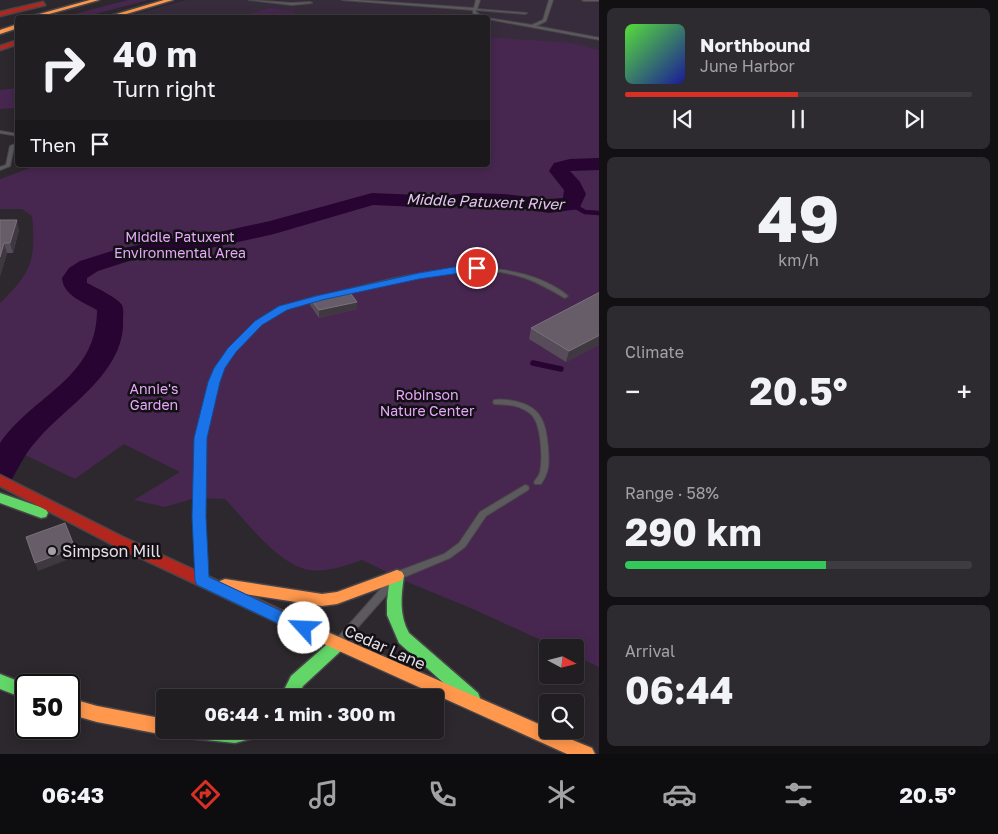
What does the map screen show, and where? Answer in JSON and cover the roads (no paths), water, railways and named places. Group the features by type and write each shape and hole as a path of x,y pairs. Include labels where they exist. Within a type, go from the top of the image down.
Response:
{"main road":[{"path":"0,9 43,0"},
{"path":"0,14 59,0"},
{"path":"38,15 96,0"},
{"path":"116,15 170,0"},
{"path":"58,15 107,1"},
{"path":"0,24 15,21"},
{"path":"0,32 15,27"},
{"path":"0,48 15,43"},
{"name":"Cedar Lane","path":"0,480 118,541 202,581 338,644 586,754"},
{"name":"Cedar Lane","path":"0,498 118,541"},
{"path":"202,581 322,600 337,598 398,576"},
{"path":"398,576 392,605 396,626 404,638 484,709"},
{"path":"293,689 297,681 338,644"},
{"path":"0,681 15,687"},
{"path":"80,709 156,725"}],"lane":[{"path":"251,0 280,3 310,3"},
{"path":"280,3 289,0"},
{"path":"344,0 525,12"},
{"path":"474,9 478,0"},
{"path":"533,27 544,21 550,0"},
{"path":"584,0 599,0"},
{"path":"474,9 478,15"},
{"path":"490,19 599,39"},
{"path":"0,132 15,134 15,145 9,164 0,169"},
{"path":"202,581 199,517 200,438 214,382 220,368 232,350 261,321 283,308 320,298 454,270 477,268 512,272 541,282 565,296"},
{"path":"497,402 523,406 536,415 540,422 544,449 544,474 538,482"},
{"path":"338,644 398,576 447,556 462,544 483,514 525,488"}],"waterway":[{"name":"Middle Patuxent River","path":"0,471 22,437 86,376 106,345 110,327 110,307 75,286 74,278 89,266 123,255 161,247 206,242 274,227 372,199 441,202 467,199 504,200 549,206 571,204 574,199 574,190 559,171 561,167 599,164"},
{"path":"571,204 585,212 599,213"},
{"path":"533,363 561,369"}],"place":[{"name":"Simpson Mill","path":"52,551"}],"park label":[{"name":"Middle Patuxent Environmental Area","path":"180,244"},
{"name":"Annie's Garden","path":"154,396"},
{"name":"Robinson Nature Center","path":"427,402"}]}
